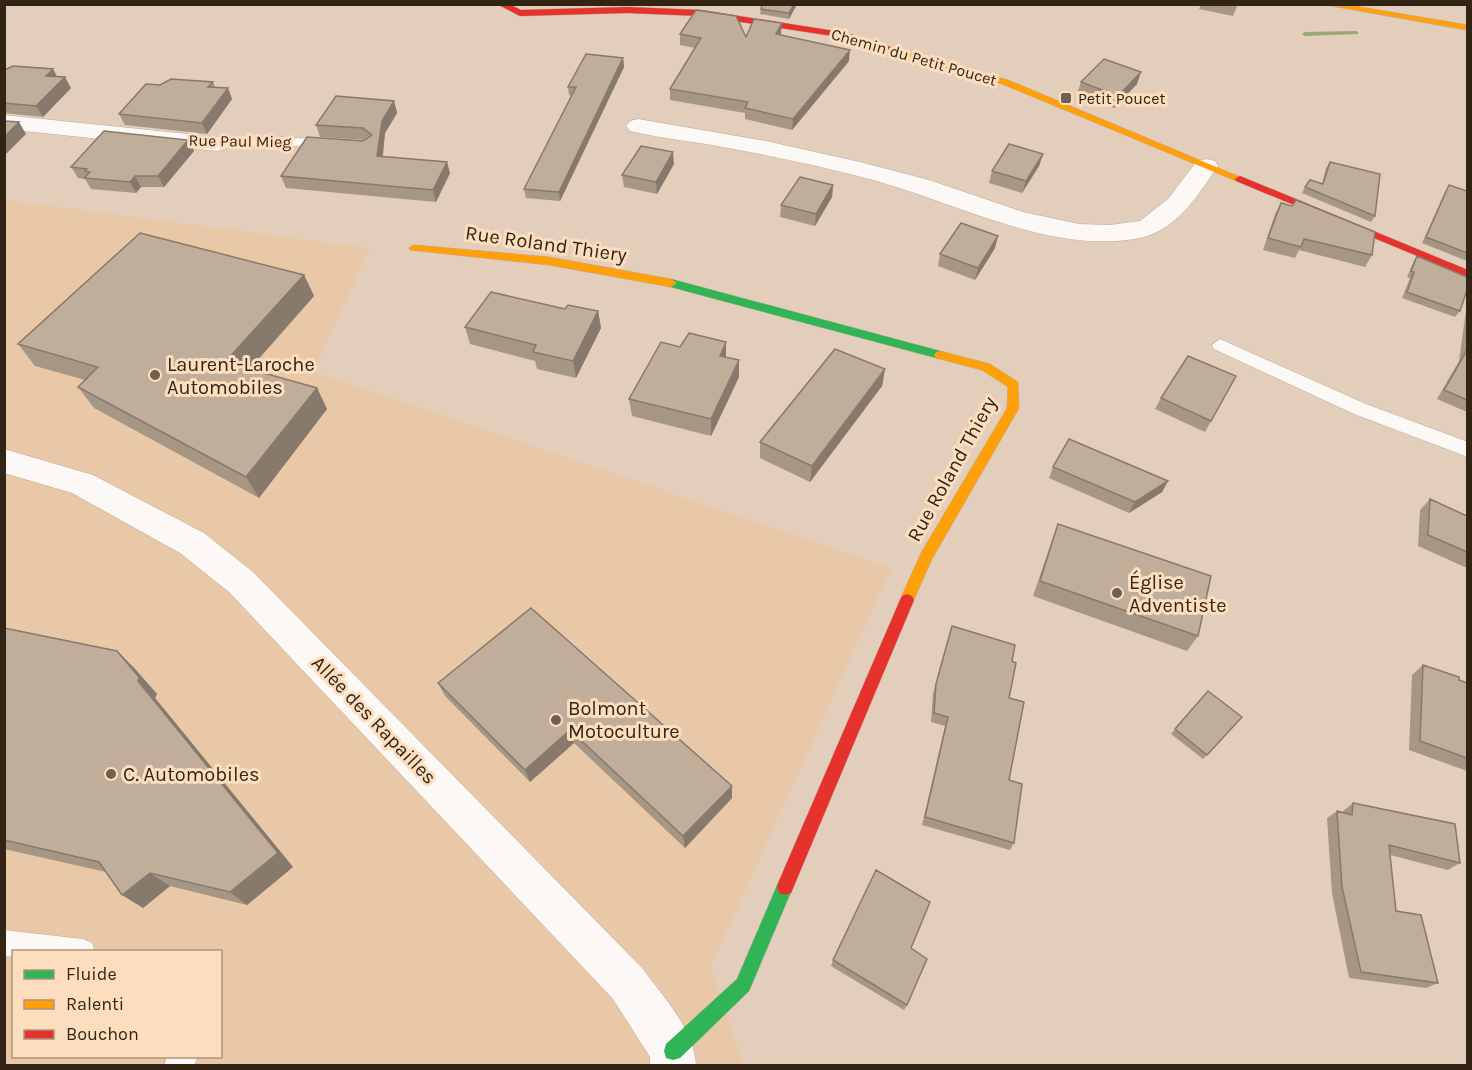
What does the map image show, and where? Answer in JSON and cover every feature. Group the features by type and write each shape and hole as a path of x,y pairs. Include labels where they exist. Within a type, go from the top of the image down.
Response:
{"street":[{"name":"Chemin du Petit Poucet","path":"501,4 520,13 627,10 702,13 847,36 1005,82 1467,274"},
{"path":"1326,4 1467,28"},
{"name":"Rue Paul Mieg","path":"4,122 217,144"},
{"path":"638,126 740,141 882,175 1064,231 1100,233 1138,231 1157,224 1206,166"},
{"name":"Rue Roland Thiery","path":"414,248 549,261 658,280 986,367 1014,385 1013,408 926,557 743,985 673,1058"},
{"name":"Allée des Rapailles","path":"4,461 82,484 192,543 241,582 628,984 673,1058"}],"lane":[{"name":"Rue Paul Mieg","path":"217,144 280,141 346,145"},
{"path":"1220,345 1360,409 1467,450"},
{"path":"4,943 73,950"}],"shaded area":[{"path":"5,200 370,248 313,371 891,568 711,966 744,1065 5,1066"}],"building":[{"path":"762,4 794,4 789,13 761,9"},
{"path":"696,10 736,16 746,37 754,19 782,23 776,34 850,50 793,119 745,108 748,102 670,89 701,38 680,34"},
{"path":"586,54 623,58 559,192 524,189 576,87 568,87"},
{"path":"1104,59 1141,72 1118,96 1081,82"},
{"path":"13,66 53,69 46,76 65,77 36,106 4,103 4,70"},
{"path":"171,79 213,82 208,87 228,88 202,123 119,114 146,84 160,85"},
{"path":"336,96 394,101 382,121 377,156 447,162 433,190 281,176 307,137 363,141 372,135 363,128 316,125"},
{"path":"4,121 19,122 4,137"},
{"path":"104,131 188,140 158,176 135,176 130,182 84,178 90,172 85,171 87,169 71,167"},
{"path":"1009,144 1043,154 1026,181 992,171"},
{"path":"641,146 673,152 656,182 622,175"},
{"path":"1330,162 1380,174 1375,216 1305,187 1310,180 1323,184"},
{"path":"800,177 833,185 816,214 781,205"},
{"path":"1449,185 1467,191 1467,253 1426,237"},
{"path":"1296,200 1375,232 1372,255 1304,239 1301,247 1268,238 1281,203 1292,206"},
{"path":"961,223 998,236 978,268 940,254"},
{"name":"Laurent-Laroche Automobiles","path":"140,233 304,275 225,362 317,388 246,477 78,387 98,367 18,344"},
{"path":"1417,256 1467,277 1467,290 1460,311 1407,292"},
{"path":"491,292 565,309 568,305 598,311 573,361 533,352 536,345 465,327"},
{"path":"689,333 726,342 720,356 739,360 711,419 629,399 661,342 680,347"},
{"path":"1467,343 1467,400 1444,390 1466,352"},
{"path":"835,349 885,369 812,466 760,442"},
{"path":"1188,356 1236,376 1211,421 1161,398"},
{"path":"1069,439 1168,481 1135,502 1053,467"},
{"path":"1430,499 1467,516 1467,552 1428,535"},
{"name":"Église Adventiste","path":"1058,524 1211,576 1198,636 1040,581"},
{"name":"Bolmont Motoculture","path":"531,608 732,786 683,836 570,730 525,770 438,683"},
{"path":"952,626 1015,645 1012,661 1016,663 1009,698 1024,702 1009,780 1022,784 1014,843 925,817 948,717 934,713 936,684"},
{"name":"C. Automobiles","path":"4,628 117,651 139,677 138,681 278,853 230,892 150,873 122,895 99,862 4,840"},
{"path":"1423,665 1459,677 1459,680 1467,683 1467,758 1420,741"},
{"path":"1208,691 1242,717 1207,755 1175,729"},
{"path":"1353,803 1455,824 1460,863 1389,845 1396,911 1421,915 1438,983 1361,972 1342,887 1337,811 1352,815"},
{"path":"876,870 930,902 911,948 927,959 907,1005 833,960"}],"waterway":[{"path":"1305,34 1356,33"}],"traffic: fast":[{"path":"671,283 940,355"},
{"path":"673,1051 743,985 785,887"}],"traffic: slow":[{"path":"1325,4 1468,28"},
{"path":"902,52 1005,82 1240,179"},
{"path":"414,248 549,261 671,283"},
{"path":"907,600 926,557 1013,408 1014,385 986,367 940,355"}],"traffic: jam":[{"path":"501,4 520,13 627,10 701,13 847,36 902,52"},
{"path":"1240,179 1468,274"},
{"path":"785,887 907,600"}],"place":[{"name":"Petit Poucet","path":"1066,98"},
{"name":"Laurent-Laroche Automobiles","path":"155,375"},
{"name":"Église Adventiste","path":"1117,593"},
{"name":"Bolmont Motoculture","path":"556,720"},
{"name":"C. Automobiles","path":"111,774"}]}
